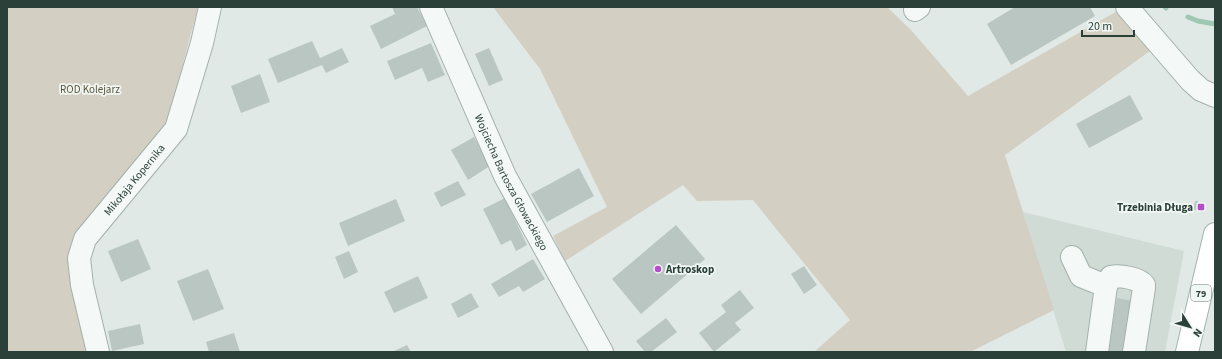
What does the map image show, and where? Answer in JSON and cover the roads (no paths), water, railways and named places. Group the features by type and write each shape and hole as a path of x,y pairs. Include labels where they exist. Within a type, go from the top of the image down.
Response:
{"main road":[{"name":"79","path":"1188,352 1215,234"}],"street":[{"name":"Mikołaja Kopernika","path":"98,352 82,285 79,258 86,239 176,129 202,43 210,7"},
{"name":"Wojciecha Bartosza Głowackiego","path":"431,7 505,176 602,352"},
{"path":"1127,7 1190,80 1202,90 1215,96"},
{"path":"1072,256 1081,276 1106,286"},
{"path":"1097,352 1106,286 1111,277 1116,276 1139,280 1144,285 1134,352"}],"waterway":[{"path":"1188,17 1198,21 1215,24"}],"place":[{"name":"Trzebinia Długa","path":"1201,207"},
{"name":"Artroskop","path":"658,269"}],"park label":[{"name":"ROD Kolejarz","path":"90,89"}]}
